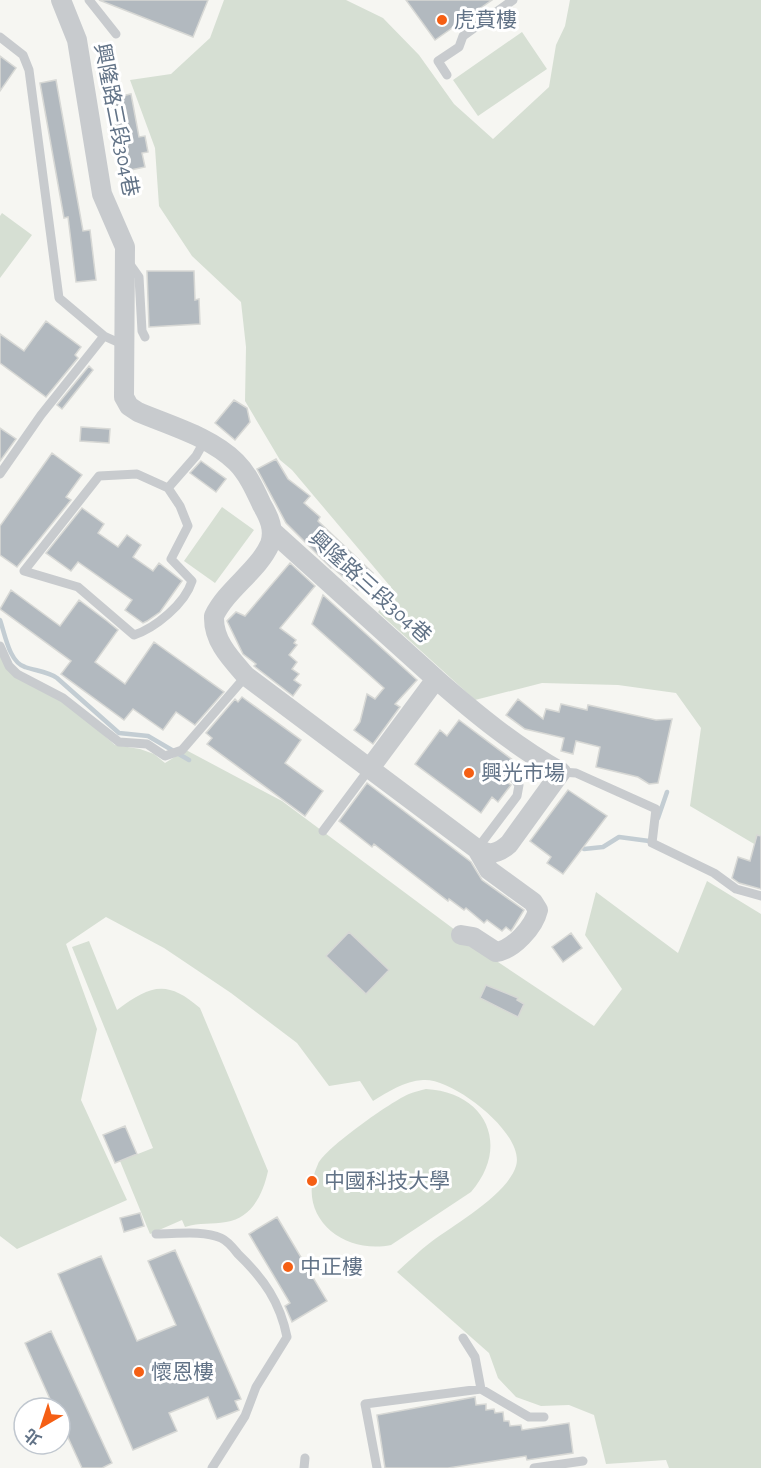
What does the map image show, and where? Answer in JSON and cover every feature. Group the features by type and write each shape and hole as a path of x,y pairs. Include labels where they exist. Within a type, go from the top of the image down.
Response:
{"street":[{"name":"興隆路三段304巷","path":"61,0 77,40 102,194 122,235 126,258 124,397 129,406 205,440 227,454 247,475 268,515 272,531 477,716 519,739 555,764"},
{"path":"272,531 272,538 264,553 214,616 216,634 223,648 246,676 477,849 490,854 502,850 555,764"},
{"path":"370,768 436,679"},
{"path":"461,935 473,937 496,952 506,951 514,945 538,910 533,902 489,870 477,849"}],"lane":[{"path":"89,0 116,34"},
{"path":"447,75 438,61 459,47 464,36 513,0"},
{"path":"0,37 22,55 29,70 59,298 104,336 124,345"},
{"path":"126,258 139,277 142,331 145,337"},
{"path":"0,474 41,415 104,336"},
{"path":"168,488 196,456 205,440"},
{"path":"137,474 168,488 188,526 171,559 192,581 189,591 151,629 134,635 78,587 24,571 99,476 137,474"},
{"path":"0,645 9,666 17,674 63,698 119,742 147,744 165,756 182,750 246,676"},
{"name":"興隆路三段304巷","path":"555,764 656,809 652,843 714,873 736,889 761,896"},
{"path":"323,831 370,768"},
{"path":"477,849 517,796 519,785 511,775"},
{"path":"156,1234 198,1234 222,1238 251,1266 273,1294 282,1312 287,1337 256,1387 245,1416 212,1468"},
{"path":"463,1338 475,1358 481,1389"},
{"path":"377,1468 365,1404 481,1389 530,1417 544,1417"},
{"path":"304,1468 305,1458"},
{"path":"534,1468 583,1461"}],"shaded area":[{"path":"224,0 346,0 383,18 419,55 454,104 493,139 549,87 556,45 565,26 570,0 761,0 761,848 690,806 701,728 676,693 618,685 542,683 475,700 378,612 395,592 292,470 280,460 245,401 246,347 241,302 192,256 159,206 155,148 130,80 171,74 210,38"},
{"path":"522,32 547,69 478,116 453,80"},
{"path":"2,213 32,235 0,278 0,216"},
{"path":"222,507 254,530 215,583 184,561"},
{"path":"0,656 83,717 115,745 154,754 165,763 186,750 282,801 498,962 594,1026 622,989 585,935 596,892 678,953 707,881 761,914 761,1468 669,1468 666,1460 606,1464 594,1415 569,1405 541,1406 516,1397 498,1378 489,1353 397,1272 427,1245 491,1198 511,1177 516,1166 516,1153 510,1139 499,1124 468,1097 436,1082 423,1080 409,1082 373,1101 360,1081 329,1086 297,1043 231,993 164,948 106,917 66,944 97,1029 81,1100 127,1200 17,1249 0,1236"},
{"path":"89,941 117,1010 139,995 158,989 168,989 178,993 200,1008 268,1171 255,1204 243,1216 226,1222 185,1227 182,1220 150,1234 120,1161 153,1148 72,947"},
{"path":"426,1089 447,1092 464,1100 477,1111 486,1124 490,1140 489,1157 483,1174 471,1192 391,1245 356,1244 340,1237 327,1227 318,1215 312,1200 312,1183 318,1164 333,1147 375,1115 400,1098"}],"building":[{"path":"99,0 208,0 193,37"},
{"name":"虎賁樓","path":"406,0 492,0 435,40"},
{"path":"0,56 16,68 0,91"},
{"path":"56,80 83,231 90,230 96,280 76,282 68,217 64,218 40,83"},
{"path":"131,94 139,137 145,136 148,152 142,153 145,167 121,172 107,99"},
{"path":"147,271 194,271 195,300 199,299 200,324 149,327"},
{"path":"46,321 81,347 75,355 78,358 46,397 0,363 0,334 24,351"},
{"path":"89,366 93,370 62,409 57,405"},
{"path":"234,400 247,408 250,422 235,440 215,423"},
{"path":"81,427 110,429 109,443 80,441"},
{"path":"0,428 16,439 0,461"},
{"path":"52,453 82,475 66,497 71,500 17,567 0,555 0,526"},
{"path":"276,459 288,479 310,496 304,503 320,517 318,521 373,573 358,590 333,568 335,563 331,568 286,523 257,469"},
{"path":"201,461 226,479 216,492 190,473"},
{"path":"82,508 104,524 98,533 118,547 127,535 141,545 133,557 153,571 159,563 182,581 160,612 147,621 143,623 125,610 132,600 78,562 71,571 46,553"},
{"path":"290,563 315,586 280,628 296,640 294,643 297,645 289,655 297,662 292,669 299,674 294,680 301,685 293,696 254,666 256,664 243,654 227,621 236,612 245,616"},
{"path":"11,590 60,626 79,600 118,630 95,662 125,684 154,642 224,692 195,725 176,712 163,730 133,709 124,720 61,674 71,661 0,609"},
{"path":"323,595 417,680 395,704 400,707 373,744 354,730 360,722 367,694 375,699 384,688 312,624"},
{"path":"242,697 301,740 285,763 323,791 305,816 207,744 212,738 206,733 235,699 238,702"},
{"path":"518,699 543,719 546,709 559,712 561,704 587,710 588,705 656,720 672,719 658,783 649,784 638,777 596,767 600,747 576,741 573,754 561,751 564,738 525,729 506,715"},
{"name":"興光市場","path":"459,720 518,764 514,769 505,772 505,781 511,785 498,802 492,797 481,813 415,764 440,730 447,736"},
{"path":"367,783 471,862 482,880 524,910 511,931 506,927 502,931 487,920 484,923 466,908 464,910 449,899 448,901 374,844 372,847 339,821"},
{"path":"568,790 607,816 563,874 547,863 551,857 530,841"},
{"path":"757,835 761,836 761,889 739,883 732,878 738,857 750,861"},
{"path":"349,932 389,970 366,994 326,956"},
{"path":"571,933 582,948 563,962 552,947"},
{"path":"486,985 518,998 517,1000 524,1004 518,1017 480,998"},
{"path":"125,1126 137,1154 115,1163 103,1135"},
{"path":"140,1213 144,1226 124,1232 120,1218"},
{"name":"中正樓","path":"277,1217 327,1301 292,1322 285,1306 290,1303 249,1234"},
{"name":"懷恩樓","path":"175,1250 241,1399 235,1401 239,1410 217,1419 208,1397 169,1413 177,1431 133,1450 58,1274 101,1256 137,1341 176,1325 148,1261"},
{"path":"51,1331 112,1463 102,1468 82,1468 72,1446 72,1396 49,1396 25,1343"},
{"path":"475,1397 476,1405 486,1404 486,1410 494,1409 495,1413 503,1412 504,1421 509,1421 510,1426 521,1425 522,1430 569,1423 573,1453 527,1460 526,1456 448,1468 385,1468 377,1415"}],"waterway":[{"path":"0,620 11,654 20,664 57,678 119,733 148,736 189,760"},
{"path":"658,818 667,792"},
{"path":"584,849 603,847 619,837 649,841"}],"place":[{"name":"虎賁樓","path":"442,20"},
{"name":"興光市場","path":"469,773"},
{"name":"中國科技大學","path":"312,1181"},
{"name":"中正樓","path":"288,1267"},
{"name":"懷恩樓","path":"139,1372"}]}
